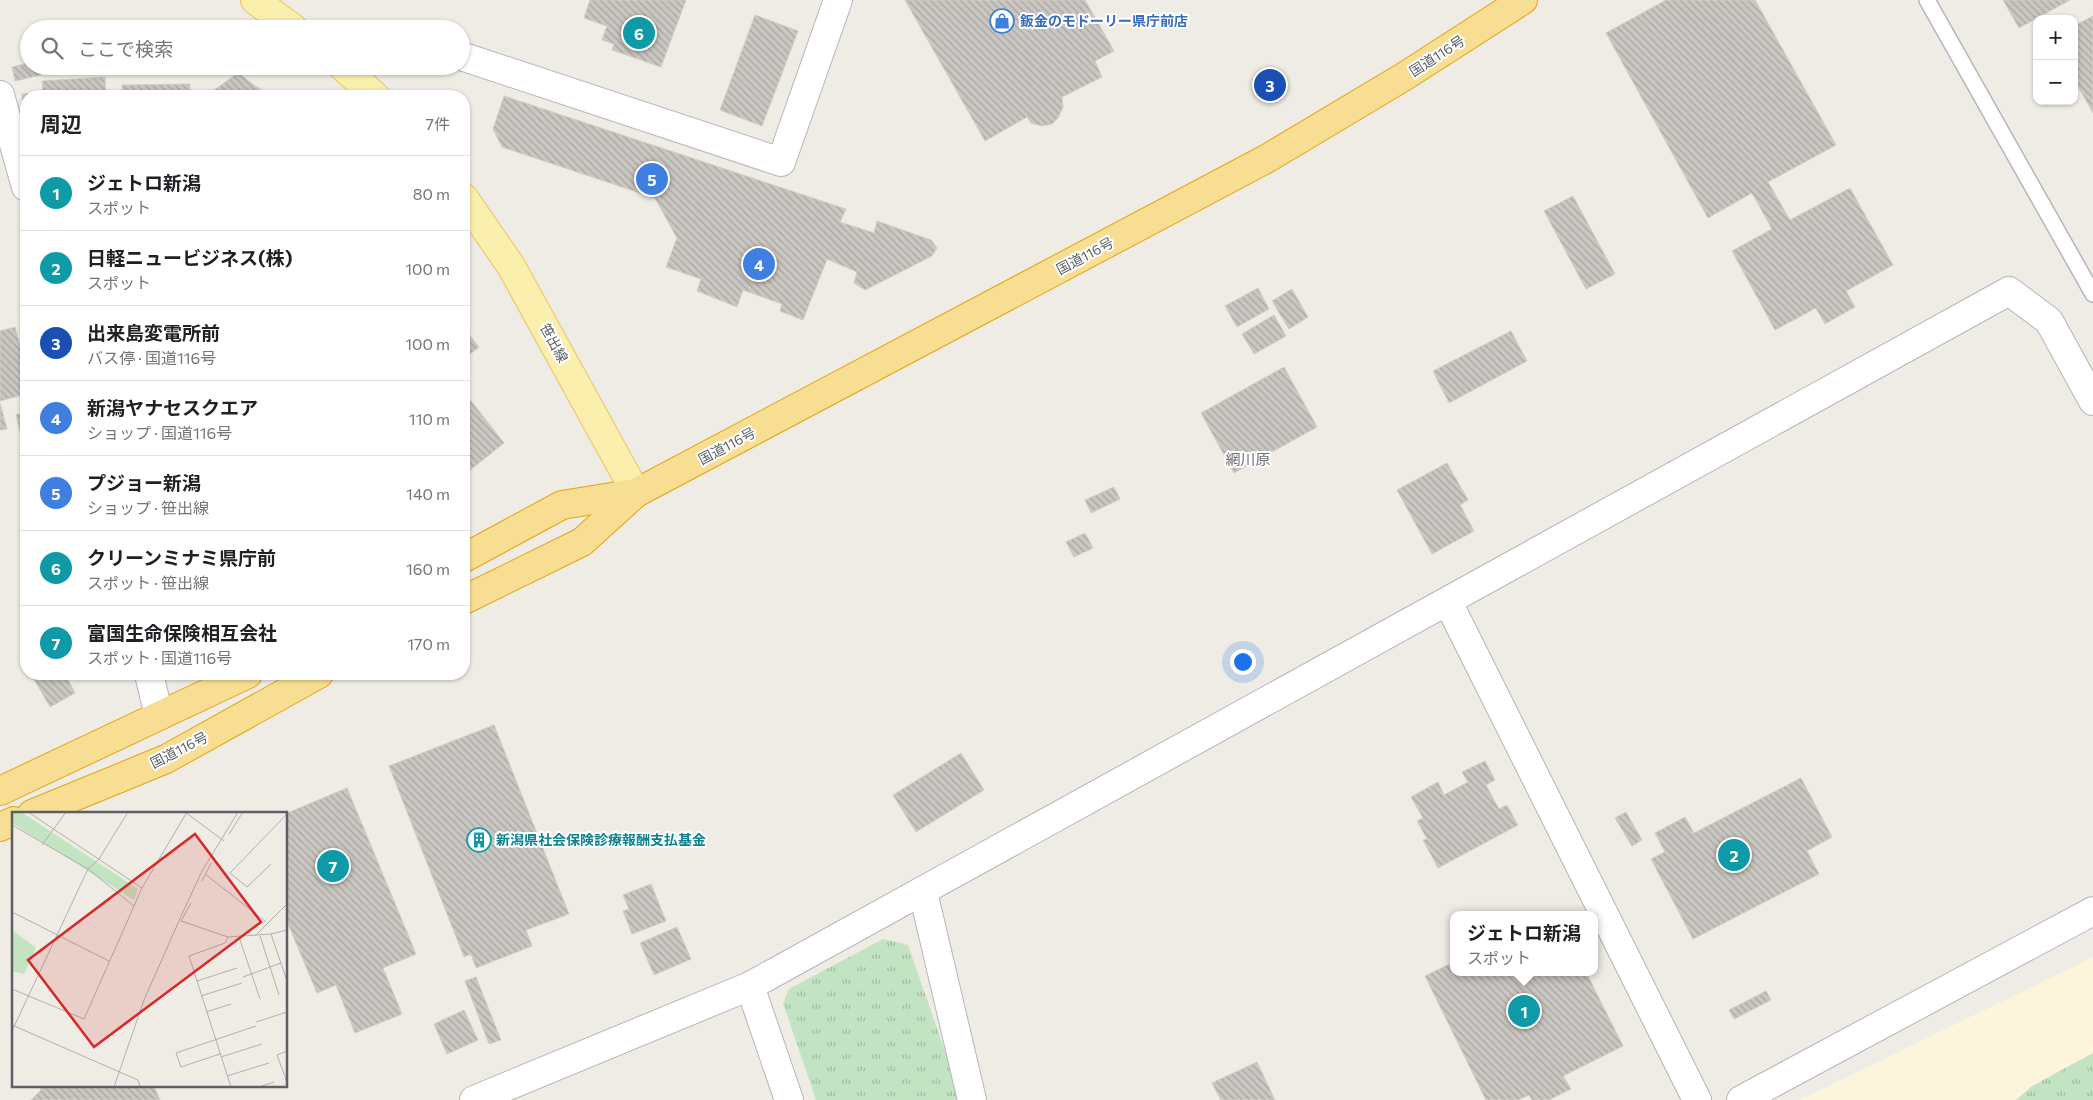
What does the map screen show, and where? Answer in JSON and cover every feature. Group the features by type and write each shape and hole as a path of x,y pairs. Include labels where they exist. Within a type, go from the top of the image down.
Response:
{"highway":[{"name":"国道116号","path":"470,597 582,542 636,493 1268,158 1405,76 1523,0"},
{"name":"国道116号","path":"470,555 562,505 636,493"},
{"path":"0,791 235,680"},
{"name":"国道116号","path":"37,812 166,759 308,680"},
{"path":"0,827 12,823"}],"main road":[{"path":"261,2 283,20"},
{"path":"358,75 370,90"},
{"name":"笹出線","path":"470,207 511,266 636,493"}],"street":[{"path":"470,59 781,162 838,0"},
{"path":"0,95 20,166"},
{"path":"474,1100 750,986 2009,291 2049,321 2093,400"},
{"path":"1448,602 1697,1100"},
{"path":"151,680 159,716"},
{"path":"923,892 972,1100"},
{"path":"1741,1100 2093,911"},
{"path":"750,986 789,1100"}],"lane":[{"path":"1926,0 2093,294"}],"shaded area":[{"path":"2093,957 2093,1100 1800,1100"}],"green space":[{"path":"883,939 908,945 962,1100 816,1100 783,1003 789,989"},
{"path":"2093,1053 2093,1100 2016,1100 2032,1086"}],"building":[{"path":"590,0 686,0 661,67 612,50 614,44 602,40 607,26 584,18"},
{"path":"905,0 1085,0 1114,51 1095,61 1102,77 1062,97 1063,107 1058,118 1052,124 1042,126 1031,123 1027,117 985,141"},
{"path":"1666,0 1755,0 1836,145 1768,182 1790,220 1850,188 1893,265 1846,291 1855,307 1825,324 1816,308 1775,330 1732,251 1772,229 1752,193 1708,218 1606,33"},
{"path":"2003,0 2070,0 2043,15 2033,15 2033,20 2019,28"},
{"path":"755,15 798,31 762,126 720,110"},
{"path":"2093,16 2093,113 2078,86 2078,24"},
{"path":"20,65 20,75 41,75 15,81 12,67"},
{"path":"235,75 241,75 261,90 214,90"},
{"path":"105,77 106,90 43,90 42,81"},
{"path":"190,84 190,90 122,90 122,85"},
{"path":"504,96 846,209 840,222 874,233 877,221 931,240 937,248 932,256 865,290 854,283 857,272 827,259 803,320 780,311 782,304 743,290 737,307 697,291 701,279 666,267 677,238 655,198 502,147 493,129"},
{"path":"1573,196 1615,274 1586,289 1544,211"},
{"path":"1258,288 1269,309 1237,327 1225,306"},
{"path":"1292,289 1308,317 1289,329 1272,301"},
{"path":"1274,315 1286,336 1254,354 1242,334"},
{"path":"15,327 20,346 20,396 0,401 0,331"},
{"path":"1511,331 1527,361 1449,403 1433,371"},
{"path":"470,336 479,347 470,354"},
{"path":"1284,367 1317,427 1234,473 1201,413"},
{"path":"470,400 504,443 470,470"},
{"path":"0,403 7,429 0,430"},
{"path":"20,414 20,432 16,415"},
{"path":"1447,463 1468,500 1460,505 1474,531 1432,554 1397,490"},
{"path":"1114,487 1120,499 1091,513 1085,500"},
{"path":"1085,533 1093,548 1074,557 1066,542"},
{"path":"34,680 68,680 75,693 50,707"},
{"name":"新潟県社会保険診療報酬支払基金","path":"494,725 569,914 526,930 532,946 476,968 471,954 464,957 389,766"},
{"path":"961,753 984,790 916,832 893,795"},
{"path":"1485,761 1495,780 1486,785 1499,809 1507,805 1518,825 1438,868 1423,840 1427,839 1417,821 1423,818 1411,797 1438,782 1444,795 1468,782 1462,772"},
{"path":"1801,778 1832,837 1807,851 1819,874 1693,939 1651,859 1665,852 1655,833 1685,817 1694,833"},
{"path":"347,788 416,954 383,968 402,1014 355,1033 336,985 317,993 288,924 288,813"},
{"path":"1626,812 1642,840 1632,846 1615,818"},
{"path":"651,884 666,921 632,934 623,911 629,909 623,895"},
{"path":"677,927 691,959 654,975 640,943"},
{"path":"1450,964 1450,976 1588,976 1623,1046 1563,1076 1571,1089 1549,1100 1532,1100 1529,1095 1518,1100 1486,1100 1425,976"},
{"path":"476,977 501,1040 489,1044 465,981"},
{"path":"1766,991 1771,1000 1734,1019 1729,1010"},
{"path":"464,1010 478,1040 447,1054 434,1024"},
{"path":"1257,1062 1275,1100 1221,1100 1212,1083"},
{"path":"40,1088 155,1088 160,1100 31,1100 41,1090"}],"place":[{"name":"鈑金のモドーリー県庁前店","path":"1002,21"},
{"name":"クリーンミナミ県庁前","path":"639,33"},
{"name":"出来島変電所前","path":"1270,85"},
{"name":"プジョー新潟","path":"652,179"},
{"name":"新潟ヤナセスクエア","path":"759,264"},
{"name":"新潟県社会保険診療報酬支払基金","path":"479,840"},
{"name":"日軽ニュービジネス(株)","path":"1734,855"},
{"name":"富国生命保険相互会社","path":"333,866"},
{"name":"ジェトロ新潟","path":"1524,1011"}],"district":[{"name":"網川原","path":"1248,460"}]}
